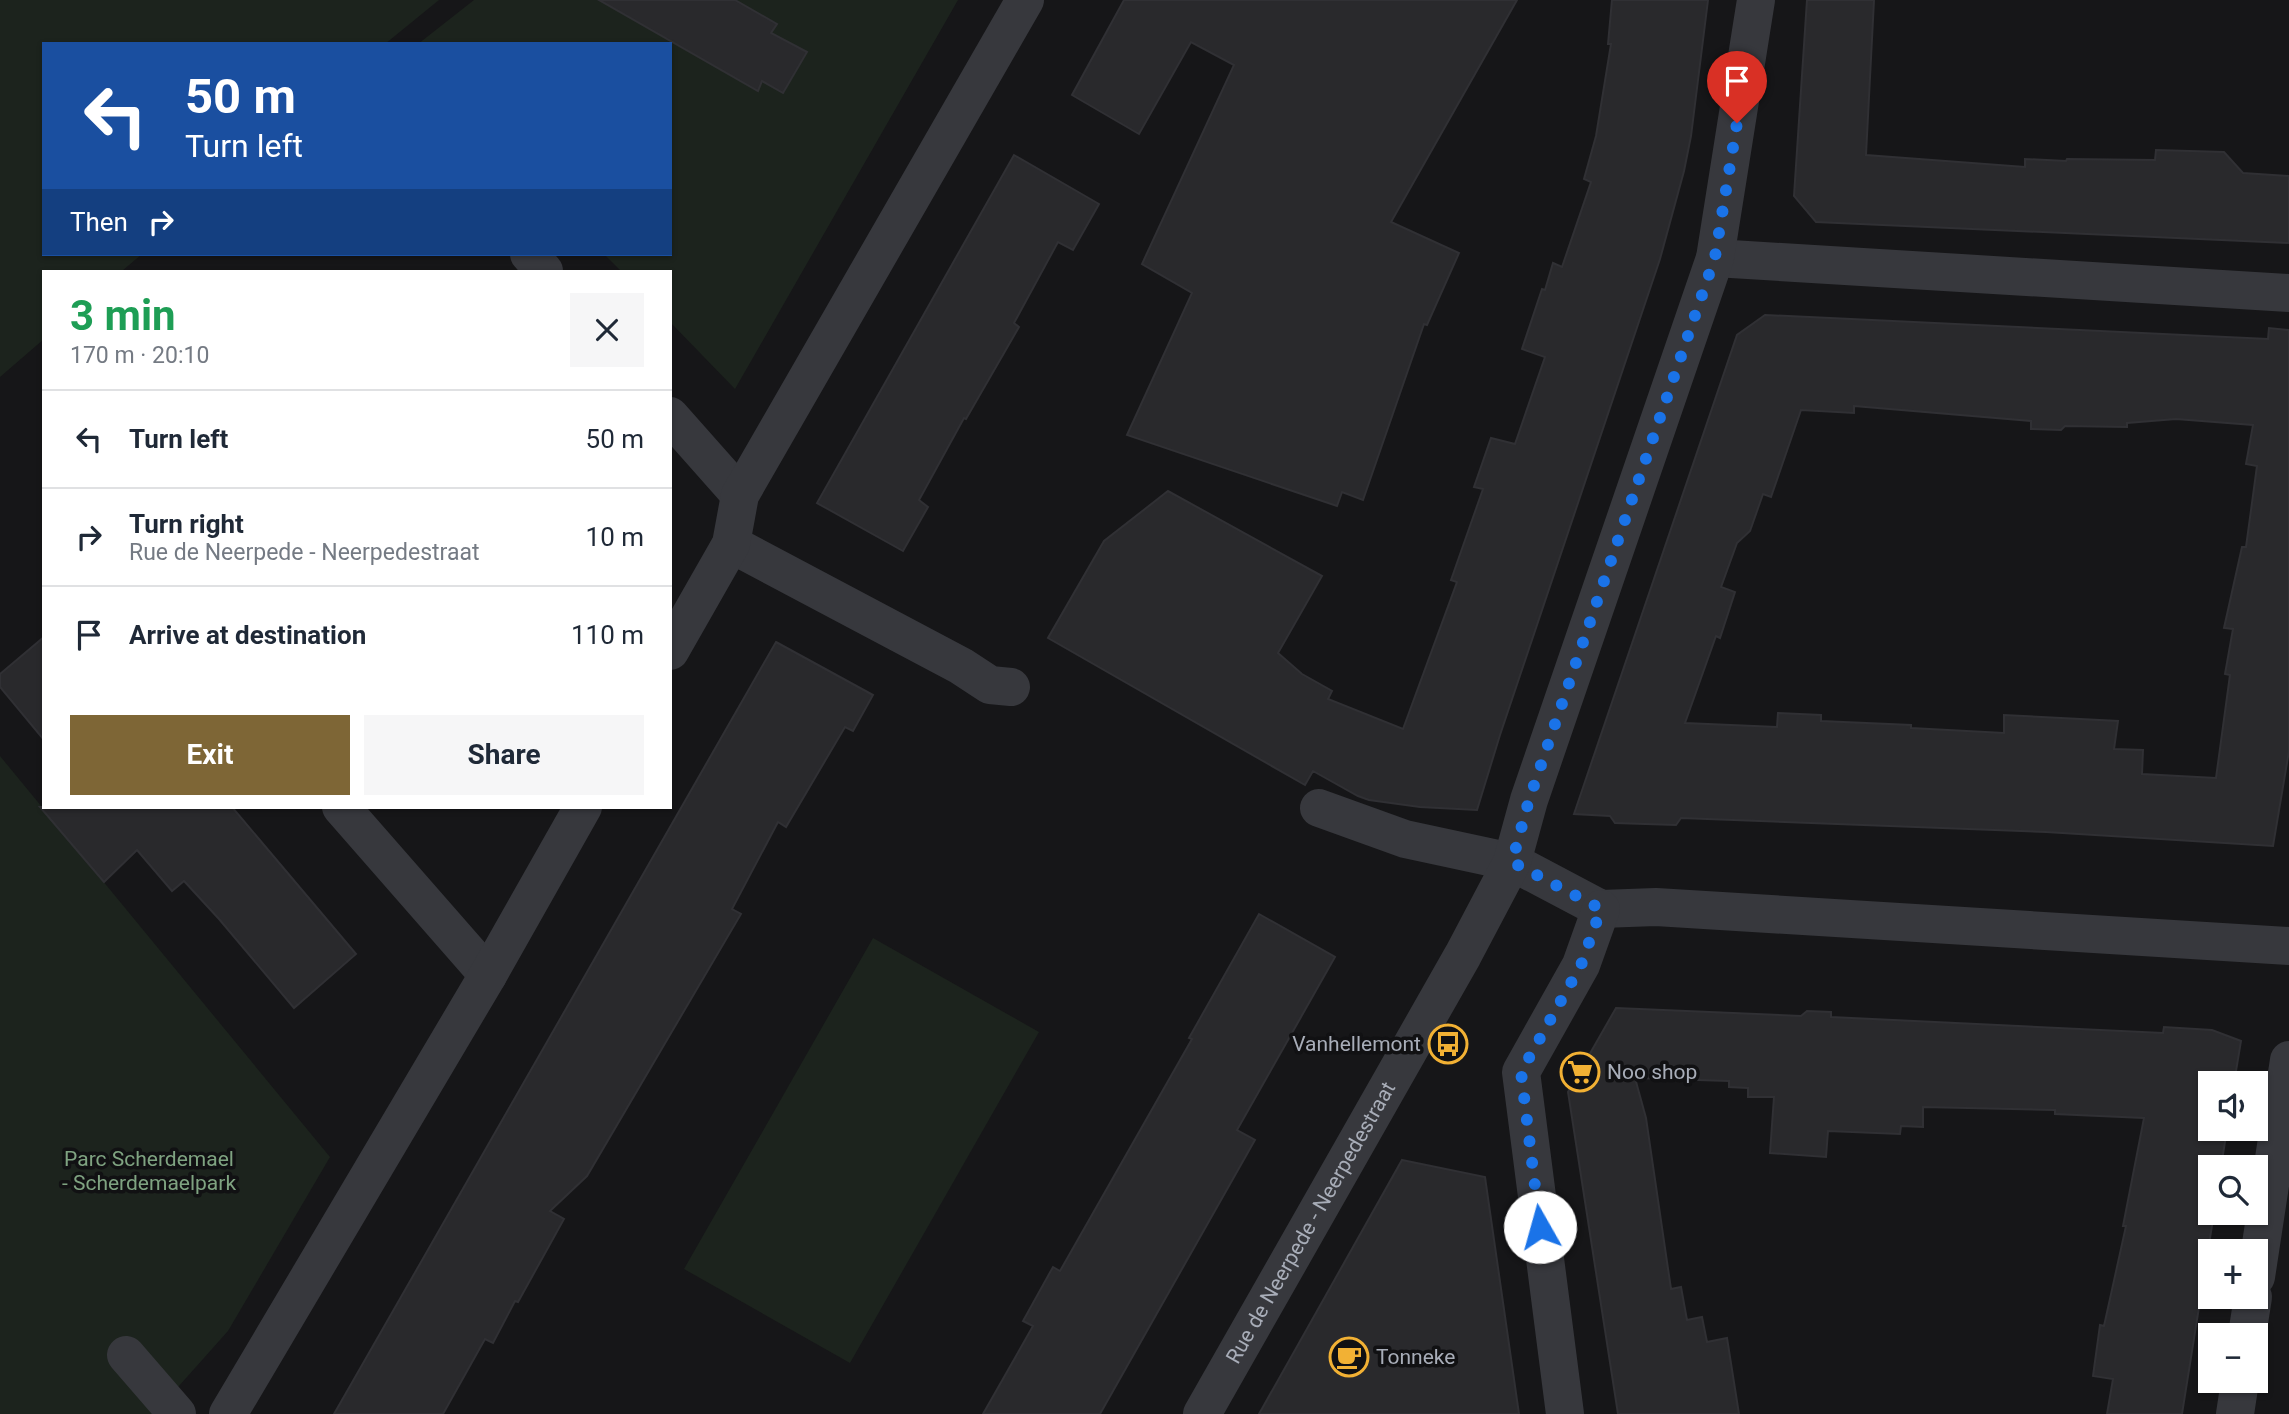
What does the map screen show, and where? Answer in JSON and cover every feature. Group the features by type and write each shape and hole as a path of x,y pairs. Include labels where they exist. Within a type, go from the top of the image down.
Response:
{"street":[{"path":"672,647 730,544 740,495 1025,0"},
{"name":"Rue de Neerpede - Neerpedestraat","path":"1202,1414 1404,1059 1512,862 1529,800 1715,257 1756,0"},
{"path":"531,256 543,270"},
{"path":"1715,257 2289,293"},
{"path":"672,418 740,495"},
{"path":"730,544 961,666 990,685 1011,687"},
{"path":"1319,808 1405,839 1512,862 1601,909 1656,907 2289,946"},
{"path":"343,809 488,975"},
{"path":"228,1414 488,975 582,809"},
{"path":"1565,1414 1521,1072 1581,965 1601,909"},
{"path":"2262,1239 2289,1060"},
{"path":"126,1355 177,1414"},
{"path":"2235,1414 2238,1393"}],"green space":[{"path":"0,0 439,0 387,42 42,42 42,256 140,256 123,270 42,270 42,341 0,377"},
{"path":"474,0 958,0 735,389 672,324 672,270 620,270 606,256 672,256 672,42 421,42"},
{"name":"Parc Scherdemael - Scherdemaelpark","path":"0,756 330,1157 228,1331 154,1414 0,1414"},
{"path":"873,938 1039,1032 850,1363 684,1269"}],"building":[{"path":"599,0 735,0 777,24 771,33 807,52 783,93 762,81 758,91"},
{"path":"1124,0 1517,0 1391,222 1459,253 1427,325 1424,324 1363,500 1342,492 1337,506 1127,435 1192,293 1142,264 1234,65 1191,42 1139,134 1072,95"},
{"path":"1612,0 1708,0 1691,136 1660,259 1477,810 1420,807 1369,800 1313,771 1305,785 1048,638 1104,541 1168,491 1322,576 1278,653 1302,674 1332,691 1328,699 1403,729 1457,582 1451,580 1483,489 1474,487 1491,438 1515,444 1545,357 1522,349 1553,263 1562,267 1591,182 1584,179 1596,136 1611,44 1608,44"},
{"path":"1807,0 1874,0 1866,155 2025,167 2025,159 2155,160 2156,150 2224,152 2243,173 2289,176 2289,243 1816,222 1794,196"},
{"path":"1014,155 1099,204 1073,250 1058,242 1014,323 1019,327 919,500 928,507 903,551 817,503"},
{"path":"1765,315 2268,339 2269,328 2289,330 2289,751 2273,846 2046,832 1681,818 1676,825 1615,823 1610,816 1574,814 1737,335","holes":["1854,406 2031,421 2031,429 2061,430 2065,426 2127,427 2127,423 2176,419 2253,425 2246,464 2257,466 2246,547 2242,547 2224,628 2233,629 2225,674 2230,675 2216,778 2142,774 2143,750 2114,749 2118,721 2004,715 2004,733 1821,721 1821,715 1778,713 1777,727 1685,723 1716,636 1720,638 1735,592 1721,587 1737,543 1750,531 1763,494 1771,497 1801,410 1854,413"]},
{"path":"42,639 42,738 0,687 0,674"},
{"path":"776,642 873,695 853,731 845,727 786,827 778,822 732,909 741,914 587,1176 550,1211 564,1219 493,1343 485,1339 443,1414 334,1414"},
{"path":"40,807 234,809 356,954 294,1008 184,881 172,891 137,850 104,882"},
{"path":"1259,914 1335,957 1237,1130 1255,1140 1100,1414 983,1414 1033,1326 1023,1321 1053,1267 1060,1271 1192,1039 1189,1038"},
{"path":"1616,1008 1801,1016 1807,1011 1831,1012 1831,1017 2163,1033 2164,1027 2212,1030 2241,1041 2236,1071 2198,1071 2198,1141 2225,1141 2223,1155 2198,1155 2198,1225 2212,1225 2210,1239 2198,1239 2199,1309 2182,1414 2107,1414 2113,1379 2093,1376 2100,1325 2104,1326 2126,1226 2123,1226 2144,1118 2055,1114 2055,1110 1923,1107 1923,1127 1901,1126 1900,1134 1828,1131 1826,1157 1770,1153 1774,1097 1748,1097 1748,1088 1729,1087 1729,1081 1635,1078 1646,1118 1671,1289 1681,1287 1687,1320 1702,1317 1707,1342 1727,1338 1739,1414 1618,1414 1568,1092"},
{"path":"1402,1160 1485,1177 1519,1414 1259,1414"}],"place":[{"name":"Vanhellemont","path":"1448,1044"},
{"name":"Noo shop","path":"1580,1072"},
{"name":"Tonneke","path":"1349,1357"}],"route":[{"path":"1540,1227 1521,1072 1581,965 1601,909 1512,862 1529,800 1715,257 1737,123"}]}
